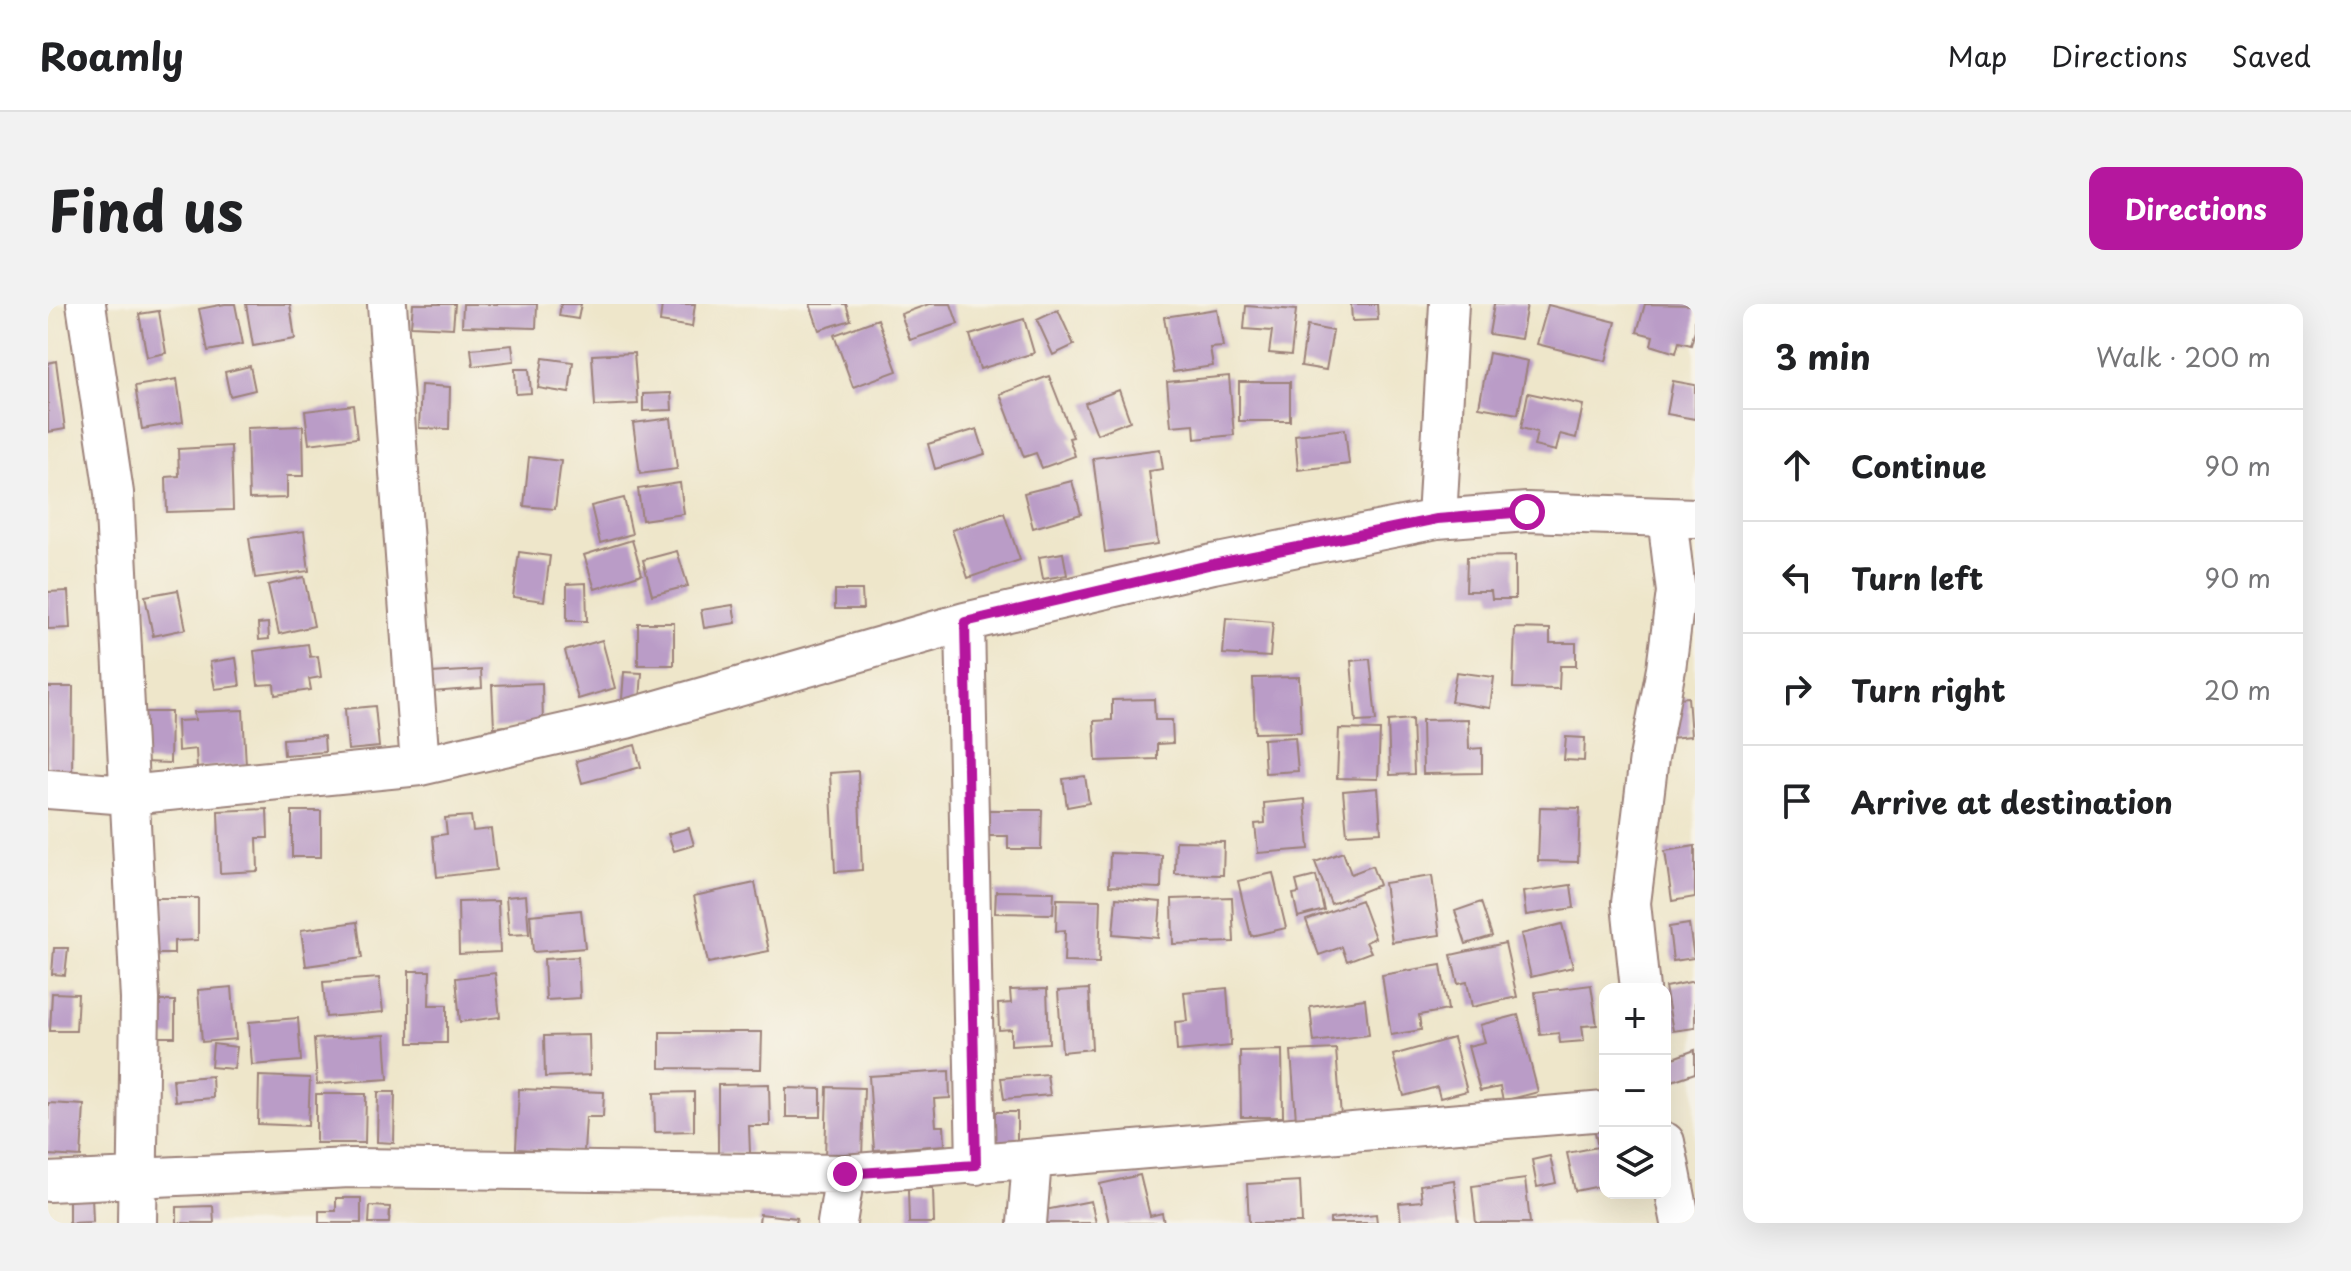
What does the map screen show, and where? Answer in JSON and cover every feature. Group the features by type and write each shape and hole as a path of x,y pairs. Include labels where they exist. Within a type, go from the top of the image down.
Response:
{"street":[{"path":"86,304 114,493 140,999 137,1223"},
{"path":"387,304 420,766"},
{"path":"1437,519 1449,304"},
{"path":"48,789 128,795 420,766 626,719 965,622 1213,564 1437,519 1527,512 1681,517 1676,592 1666,669 1649,758 1631,903 1639,983"},
{"path":"965,622 976,1165"},
{"path":"48,1182 350,1168 845,1174 1599,1112"},
{"path":"1027,1223 1032,1160"},
{"path":"1671,1172 1681,1223"},
{"path":"837,1223 845,1174"}],"building":[{"path":"235,304 243,344 208,351 199,309"},
{"path":"246,304 290,304 295,339 253,346"},
{"path":"413,304 455,304 453,328 411,326"},
{"path":"463,304 537,304 536,328 462,326"},
{"path":"561,304 581,304 578,319 559,316"},
{"path":"662,304 695,304 692,327 660,322"},
{"path":"810,304 846,304 851,320 819,330"},
{"path":"929,304 951,304 958,324 910,340 901,314"},
{"path":"1351,304 1377,304 1378,320 1352,321"},
{"path":"1494,304 1527,304 1521,339 1489,334"},
{"path":"1645,304 1695,305 1695,330 1691,345 1679,342 1676,353 1651,345 1653,336 1637,332"},
{"path":"1548,305 1616,322 1606,361 1537,344"},
{"path":"1246,306 1296,310 1291,355 1269,353 1272,331 1244,329"},
{"path":"1217,309 1223,347 1210,348 1213,366 1173,372 1164,317"},
{"path":"1058,310 1074,345 1053,355 1037,320"},
{"path":"159,311 166,353 147,357 139,314"},
{"path":"878,319 897,371 853,387 834,335"},
{"path":"1024,319 1034,353 980,369 970,335"},
{"path":"1307,326 1333,331 1326,370 1301,366"},
{"path":"512,345 514,361 473,366 471,349"},
{"path":"634,353 638,404 595,406 592,355"},
{"path":"1489,353 1528,361 1518,414 1479,407"},
{"path":"543,358 573,362 569,393 538,388"},
{"path":"56,361 65,429 48,432 48,363"},
{"path":"250,366 255,390 230,396 225,372"},
{"path":"515,369 529,369 531,393 516,394"},
{"path":"1049,376 1073,437 1069,438 1075,456 1042,468 1036,453 1024,457 1000,394"},
{"path":"1229,376 1234,435 1195,439 1194,424 1171,426 1167,382"},
{"path":"177,379 183,422 142,429 135,386"},
{"path":"1673,381 1695,385 1695,419 1667,414"},
{"path":"1239,382 1290,382 1290,421 1239,421"},
{"path":"421,385 450,387 449,429 419,428"},
{"path":"1119,390 1130,421 1097,434 1085,403"},
{"path":"671,393 672,410 643,411 643,394"},
{"path":"1528,393 1583,405 1576,438 1560,434 1556,451 1534,446 1537,432 1521,428"},
{"path":"353,405 357,438 309,444 305,411"},
{"path":"671,418 677,469 640,474 633,423"},
{"path":"303,426 304,476 287,476 287,498 249,499 247,428"},
{"path":"977,429 985,454 935,469 928,444"},
{"path":"1345,429 1349,464 1298,470 1295,435"},
{"path":"231,446 233,510 167,512 166,477 179,476 178,449"},
{"path":"1160,449 1163,469 1149,471 1158,544 1105,552 1093,458"},
{"path":"529,457 561,461 555,509 524,506"},
{"path":"1072,481 1081,514 1033,528 1024,493"},
{"path":"680,483 684,514 642,520 638,489"},
{"path":"624,498 632,534 600,543 591,506"},
{"path":"1004,513 1020,560 968,578 952,530"},
{"path":"304,531 309,571 255,578 249,538"},
{"path":"632,540 642,574 595,589 584,555"},
{"path":"677,551 688,586 652,595 643,560"},
{"path":"519,552 550,556 544,601 513,597"},
{"path":"1063,553 1067,575 1043,579 1039,557"},
{"path":"1515,556 1515,599 1492,599 1491,591 1466,591 1467,557"},
{"path":"304,577 314,626 279,634 268,585"},
{"path":"586,583 587,621 567,621 567,584"},
{"path":"178,590 186,629 153,636 145,596"},
{"path":"835,590 862,590 863,609 835,609"},
{"path":"68,591 70,628 48,629 48,592"},
{"path":"733,605 736,623 704,628 701,610"},
{"path":"1226,618 1273,622 1270,657 1223,654"},
{"path":"268,623 269,639 259,640 258,624"},
{"path":"638,623 674,623 674,665 638,665"},
{"path":"1515,628 1550,629 1550,643 1576,643 1576,666 1560,666 1559,689 1513,688"},
{"path":"602,640 615,688 578,699 565,651"},
{"path":"308,644 310,657 318,656 321,677 309,679 311,690 275,695 274,684 258,685 254,651"},
{"path":"236,658 240,686 215,689 210,662"},
{"path":"1370,659 1376,721 1356,722 1351,661"},
{"path":"481,670 482,688 432,692 431,673"},
{"path":"624,672 642,673 640,700 622,699"},
{"path":"1456,672 1494,677 1490,708 1451,702"},
{"path":"1299,677 1301,732 1255,733 1253,678"},
{"path":"542,683 543,724 494,727 492,685"},
{"path":"48,687 73,687 72,778 48,778"},
{"path":"1688,697 1691,736 1670,738 1667,699"},
{"path":"1154,699 1155,720 1172,720 1173,743 1157,744 1157,759 1096,761 1094,721 1112,720 1112,700"},
{"path":"375,706 379,747 348,750 345,709"},
{"path":"243,710 246,765 197,768 196,749 178,751 177,721 195,720 194,712"},
{"path":"142,712 171,712 170,763 142,762"},
{"path":"1412,719 1414,774 1390,775 1388,721"},
{"path":"1468,719 1469,749 1482,748 1482,773 1423,774 1422,720"},
{"path":"1339,729 1380,730 1378,779 1337,778"},
{"path":"324,736 325,752 284,755 283,739"},
{"path":"1295,737 1298,771 1265,773 1263,739"},
{"path":"1566,737 1585,738 1584,761 1564,760"},
{"path":"635,745 641,767 582,783 576,761"},
{"path":"858,771 862,870 835,872 830,773"},
{"path":"1085,776 1089,803 1067,807 1063,779"},
{"path":"1378,788 1381,832 1347,834 1343,791"},
{"path":"1305,799 1309,849 1258,853 1255,824 1265,823 1264,803"},
{"path":"1540,807 1580,808 1578,862 1538,861"},
{"path":"267,809 268,838 257,838 258,871 220,873 218,811"},
{"path":"984,810 1042,810 1041,849 1008,849 1008,836 984,836"},
{"path":"292,811 321,811 321,857 292,857"},
{"path":"471,816 473,831 491,829 496,870 437,877 433,836 447,834 445,818"},
{"path":"689,828 694,845 674,851 668,834"},
{"path":"1176,841 1224,842 1223,875 1175,874"},
{"path":"1695,846 1695,897 1672,901 1665,851"},
{"path":"1343,852 1351,874 1372,866 1379,885 1331,904 1315,862"},
{"path":"1110,853 1162,855 1161,888 1109,886"},
{"path":"1273,873 1286,928 1251,936 1238,881"},
{"path":"1316,876 1324,910 1298,917 1293,894 1299,893 1296,881"},
{"path":"1432,876 1440,935 1392,942 1384,883"},
{"path":"755,883 769,951 708,963 694,896"},
{"path":"1571,885 1574,908 1526,915 1523,892"},
{"path":"996,891 1054,892 1053,914 995,913"},
{"path":"526,895 529,934 509,935 506,897"},
{"path":"1232,897 1234,942 1173,944 1172,899"},
{"path":"147,898 198,898 198,940 174,941 174,954 147,954"},
{"path":"1116,898 1161,902 1158,938 1113,934"},
{"path":"1057,899 1101,900 1099,963 1064,962 1065,930 1056,931"},
{"path":"1361,900 1375,938 1366,942 1371,952 1347,961 1342,947 1319,955 1306,920"},
{"path":"498,901 500,952 459,954 458,902"},
{"path":"1481,902 1492,936 1466,944 1455,911"},
{"path":"581,910 585,948 533,952 530,915"},
{"path":"357,922 362,958 306,966 301,930"},
{"path":"1562,924 1573,967 1531,977 1521,934"},
{"path":"1689,924 1694,958 1673,961 1669,927"},
{"path":"1505,943 1517,997 1472,1007 1467,982 1458,984 1451,955"},
{"path":"54,948 68,948 65,975 52,974"},
{"path":"578,957 580,998 546,1000 544,959"},
{"path":"1441,965 1448,1010 1419,1015 1421,1030 1391,1035 1382,975"},
{"path":"409,971 430,971 429,1005 447,1005 447,1043 409,1043"},
{"path":"495,973 500,1017 460,1022 456,978"},
{"path":"379,978 383,1012 326,1017 323,982"},
{"path":"1695,981 1695,1028 1673,1031 1671,986"},
{"path":"1591,985 1597,1025 1582,1026 1584,1041 1560,1043 1559,1033 1540,1035 1535,992"},
{"path":"232,987 236,1039 202,1042 198,990"},
{"path":"1227,988 1231,1046 1177,1051 1175,1022 1187,1021 1184,992"},
{"path":"1047,989 1049,1043 1011,1045 1011,1029 999,1030 998,1004 1011,1003 1010,990"},
{"path":"1089,989 1092,1049 1062,1052 1058,991"},
{"path":"52,993 78,994 76,1031 50,1031"},
{"path":"1365,999 1369,1035 1314,1042 1310,1007"},
{"path":"153,1001 175,1001 175,1037 153,1037"},
{"path":"1518,1015 1538,1092 1503,1101 1500,1087 1480,1091 1468,1046 1485,1042 1480,1025"},
{"path":"298,1018 301,1061 252,1065 249,1022"},
{"path":"660,1032 762,1032 761,1069 660,1068"},
{"path":"385,1035 388,1079 317,1084 314,1039"},
{"path":"589,1035 590,1075 545,1077 544,1036"},
{"path":"1453,1038 1467,1091 1440,1098 1437,1087 1404,1096 1393,1055"},
{"path":"213,1044 237,1047 234,1069 211,1067"},
{"path":"1336,1049 1341,1117 1296,1120 1291,1051"},
{"path":"1282,1050 1283,1117 1241,1117 1240,1051"},
{"path":"1695,1050 1695,1073 1671,1081 1671,1059"},
{"path":"949,1071 950,1098 934,1099 936,1126 944,1126 945,1145 874,1150 869,1076"},
{"path":"1047,1074 1050,1095 1004,1099 1001,1078"},
{"path":"212,1076 213,1098 175,1101 173,1079"},
{"path":"259,1076 310,1078 308,1126 258,1124"},
{"path":"769,1084 770,1126 749,1126 750,1153 718,1153 718,1085"},
{"path":"827,1087 864,1088 862,1160 825,1159"},
{"path":"786,1088 821,1089 821,1117 786,1117"},
{"path":"519,1089 604,1092 603,1117 586,1117 584,1152 516,1149"},
{"path":"378,1092 395,1092 394,1143 377,1142"},
{"path":"694,1092 694,1131 655,1132 654,1093"},
{"path":"316,1094 366,1094 365,1143 316,1143"},
{"path":"48,1103 84,1105 81,1157 48,1155"},
{"path":"994,1112 1017,1112 1017,1145 994,1145"},
{"path":"1599,1121 1599,1186 1575,1191 1567,1153 1598,1147 1593,1122"},
{"path":"1550,1156 1556,1183 1537,1187 1532,1160"},
{"path":"1140,1175 1150,1216 1162,1213 1164,1223 1109,1223 1100,1184"},
{"path":"1525,1179 1530,1223 1476,1223 1472,1186"},
{"path":"1454,1180 1459,1223 1401,1223 1399,1203 1422,1201 1420,1185"},
{"path":"1300,1181 1302,1223 1249,1223 1247,1184"},
{"path":"908,1188 933,1188 934,1223 909,1223"},
{"path":"92,1195 93,1222 69,1223 69,1196"},
{"path":"336,1198 361,1198 361,1223 319,1223 319,1211 336,1211"},
{"path":"1091,1201 1096,1223 1047,1223 1045,1210"},
{"path":"213,1206 214,1223 177,1223 177,1207"},
{"path":"370,1206 390,1207 389,1223 369,1223"},
{"path":"760,1214 797,1218 796,1223 759,1223"},
{"path":"1376,1214 1377,1223 1330,1223 1330,1219"}],"route":[{"path":"845,1174 976,1165 965,622 1213,564 1437,519 1527,512"}]}
